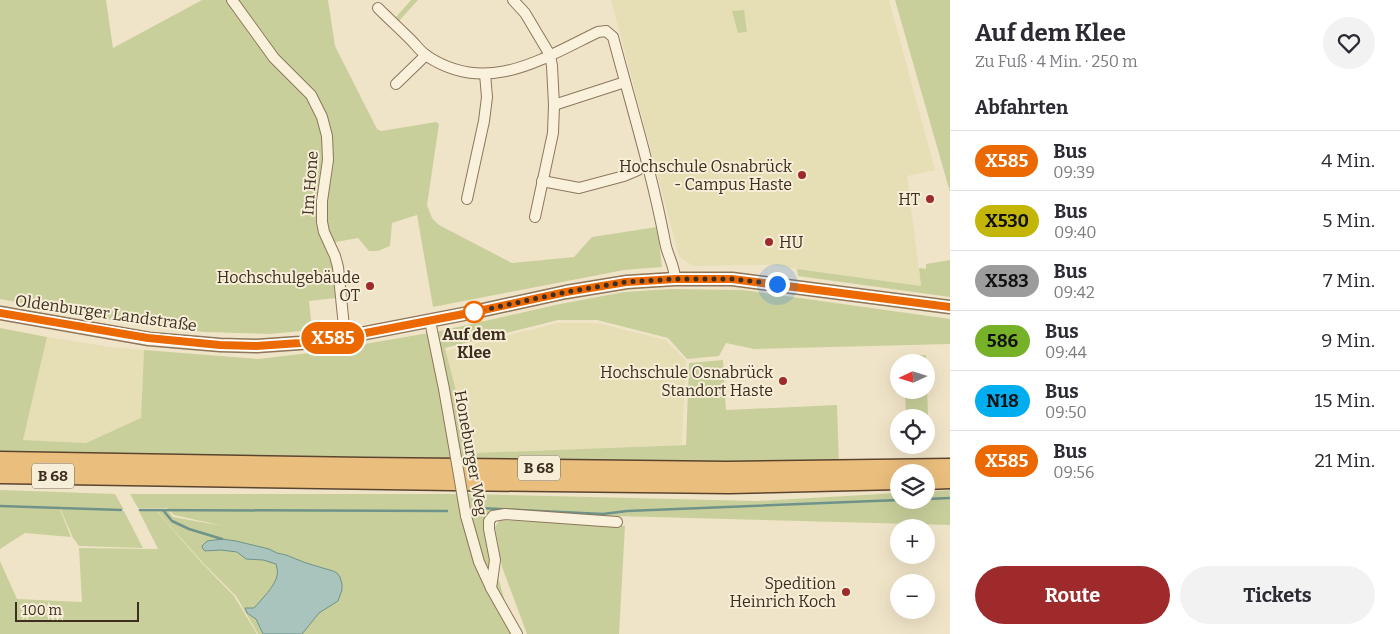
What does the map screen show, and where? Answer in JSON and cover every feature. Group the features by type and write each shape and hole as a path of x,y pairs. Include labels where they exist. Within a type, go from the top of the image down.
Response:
{"highway":[{"name":"B 68","path":"0,460 105,469"},
{"name":"B 68","path":"0,475 105,469 727,470 950,467"},
{"name":"B 68","path":"128,469 452,482 729,485 890,481"},
{"path":"935,481 950,480"}],"street":[{"name":"Im Hone","path":"232,0 274,58 311,95 322,117 327,136 328,160 322,206 322,222 338,268 345,337"},
{"path":"513,0 525,13 550,55 552,66 553,133 534,217"},
{"path":"378,8 426,55 449,68 468,73 509,72 529,65 598,32 606,31 613,37 666,247 675,270 675,279"},
{"path":"396,84 426,55"},
{"path":"467,199 484,121 487,96 485,74"},
{"path":"554,105 625,82"},
{"path":"542,181 579,188 624,176 638,170"},
{"name":"Oldenburger Landstraße","path":"0,314 117,334 211,344 256,346 345,337 574,290 626,282 675,279 732,279 950,307"},
{"name":"Honeburger Weg","path":"430,321 444,388 466,516 479,562 491,588 517,634"},
{"name":"Honeburger Weg","path":"491,588 495,560 489,521 493,516 505,514 618,522"}],"shaded area":[{"name":"Hochschule Osnabrück - Campus Haste","path":"611,0 889,0 935,170 907,176 921,286 769,265 693,266 679,256"},
{"path":"558,323 597,323 666,340 686,361 682,445 471,453 446,351"},
{"path":"47,337 110,347 144,350 141,418 86,443 23,440"}],"green space":[{"path":"0,0 106,0 113,48 202,0 227,0 239,17 236,0 328,0 335,46 377,129 381,131 436,122 439,124 427,205 432,218 439,225 512,263 574,257 592,237 657,227 662,267 624,270 433,307 417,215 392,223 390,246 378,251 369,251 358,238 336,242 325,248 333,266 336,298 309,301 312,330 269,334 204,332 122,322 0,299"},
{"path":"411,0 418,0 399,21 396,17"},
{"path":"895,0 950,0 950,192"},
{"path":"744,10 747,32 738,33 732,11"},
{"path":"950,260 950,297 798,276 797,269 921,286 919,268 926,269 926,264"},
{"path":"671,289 743,290 950,319 950,344 754,349 726,343 719,356 687,359 668,338 597,320 558,320 445,348 472,453 686,445 689,363 723,360 726,410 837,405 839,464 0,453 0,328 47,337 23,440 86,443 141,418 144,350 258,359 318,352 440,331 560,304 624,292"},
{"path":"905,399 927,399 928,409 906,409"},
{"path":"0,490 115,494 124,510 59,507 71,537 25,533 0,549"},
{"path":"950,490 950,525 935,525 935,519 890,519 890,523 615,516 607,521 505,514 486,515 484,527 514,634 258,634 236,596 203,563 156,509 167,509 173,517 223,526 174,515 167,508 138,508 130,494 469,494 756,501 890,494 890,509 935,509 935,491"},
{"path":"60,508 124,511 143,548 79,546 73,538"},
{"path":"138,509 155,509 201,562 234,596 257,634 0,634 0,561 17,599 82,602 79,548 158,549"},
{"path":"500,520 625,526 619,634 527,634 502,567 495,527"}],"water":[{"path":"222,539 269,549 337,573 342,584 338,601 319,613 302,634 263,634 256,619 247,613 245,608 254,608 271,588 277,576 276,564 263,560 246,559 237,552 205,551 203,549 202,546 207,541"}],"waterway":[{"path":"935,499 950,498"},
{"path":"479,508 603,514 627,511 890,500"},
{"path":"0,506 121,510"},
{"path":"140,510 447,511"},
{"path":"163,510 172,521 189,529 222,539"}],"bus line":[{"name":"X585","path":"0,313 148,338 220,345 256,346 345,337 566,292 626,282 675,279 732,279 950,307"}],"place":[{"name":"Hochschule Osnabrück - Campus Haste","path":"802,175"},
{"name":"HT","path":"930,199"},
{"name":"HU","path":"769,242"},
{"name":"Hochschulgebäude OT","path":"370,286"},
{"name":"Auf dem Klee","path":"474,312"},
{"name":"Hochschule Osnabrück Standort Haste","path":"783,381"},
{"name":"Spedition Heinrich Koch","path":"846,592"}],"route":[{"path":"474,312 566,292 626,282 675,279 732,279 777,284"}]}
